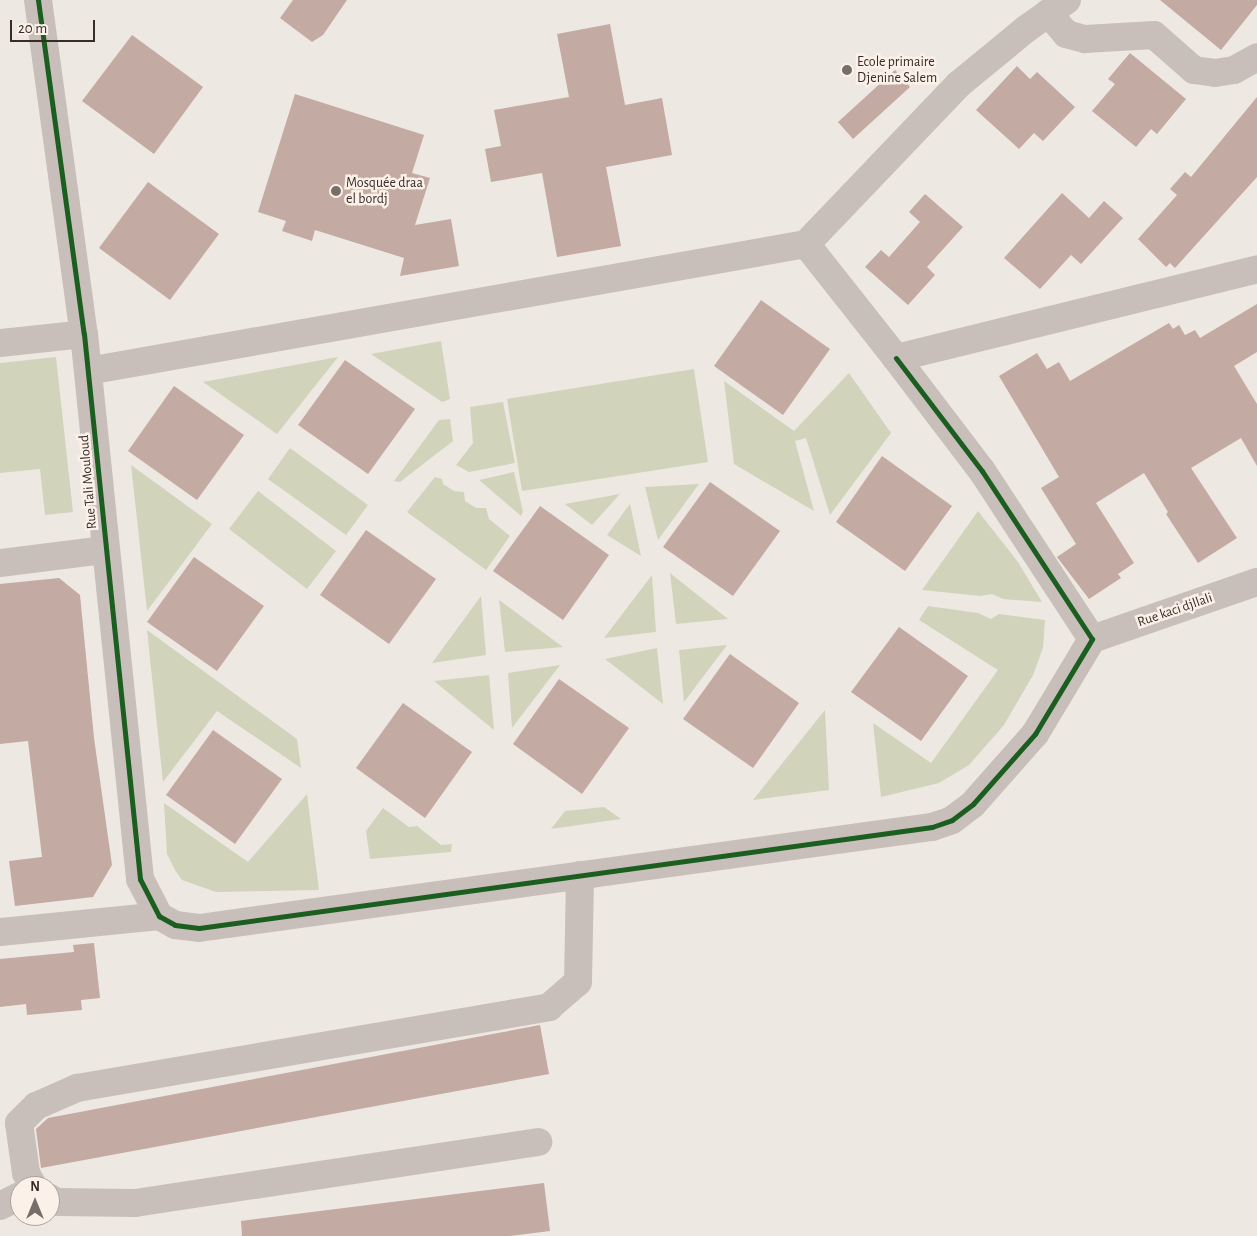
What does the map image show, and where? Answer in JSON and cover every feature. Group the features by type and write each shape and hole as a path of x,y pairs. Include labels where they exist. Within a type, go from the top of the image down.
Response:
{"street":[{"name":"Rue Tali Mouloud","path":"38,0 84,334 140,879 159,916"},
{"path":"88,371 806,244 959,84 1058,7 1066,34 1085,39 1154,35 1194,70 1215,73 1234,70 1257,57"},
{"path":"0,932 159,916 175,925 200,928 932,827 952,820 992,787 1035,734 1092,639 982,471 806,244"},
{"path":"896,358 1257,269"},
{"path":"0,343 84,334"},
{"path":"0,563 105,550"},
{"name":"Rue kaci djllali","path":"1092,639 1257,582"},
{"path":"28,1176 19,1123 36,1106 78,1088 549,1007 578,982 580,875"},
{"path":"60,1202 135,1204 538,1142"}],"green space":[{"path":"441,341 450,399 442,402 371,354"},
{"path":"56,357 73,512 45,515 40,469 0,473 0,363"},
{"path":"338,357 277,434 203,382"},
{"path":"694,369 708,462 522,491 507,399"},
{"path":"849,373 891,433 830,515 806,438 795,441 814,511 734,464 724,381 794,431"},
{"path":"503,402 515,463 469,472 456,465 473,443 470,407"},
{"path":"450,419 453,441 400,482 394,481 439,420"},
{"path":"290,448 368,505 346,535 268,479"},
{"path":"131,465 212,524 147,611"},
{"path":"514,472 523,512 521,516 479,480"},
{"path":"435,477 442,479 443,484 454,491 464,492 465,501 476,508 486,508 489,519 510,536 486,570 407,512"},
{"path":"699,484 658,540 645,487"},
{"path":"258,491 336,551 307,589 229,529"},
{"path":"620,494 592,525 565,504"},
{"path":"630,504 641,556 607,535"},
{"path":"978,511 1018,562 1042,602 1003,599 992,594 980,596 922,590"},
{"path":"670,573 728,619 676,624"},
{"path":"652,575 656,632 604,638"},
{"path":"481,596 486,655 432,663"},
{"path":"499,600 563,647 505,652"},
{"path":"928,606 978,613 991,619 999,614 1045,620 1043,648 1033,675 1004,725 969,765 939,783 881,797 873,723 931,763 998,670 919,620"},
{"path":"147,630 297,739 301,768 217,711 163,782"},
{"path":"727,645 684,702 679,650"},
{"path":"657,648 663,704 605,659"},
{"path":"560,665 512,728 508,673"},
{"path":"489,675 494,730 434,681"},
{"path":"825,710 829,790 753,800"},
{"path":"307,794 319,890 216,892 182,880 167,854 164,803 248,862"},
{"path":"604,807 621,819 551,829 565,811"},
{"path":"383,808 409,827 417,826 441,845 452,844 451,852 370,859 366,831"}],"building":[{"path":"293,0 347,0 323,35 312,42 280,18"},
{"path":"1160,0 1257,0 1257,5 1221,50"},
{"path":"610,24 625,105 662,98 672,155 606,167 621,246 557,257 542,173 491,182 485,149 501,146 494,110 569,97 557,34"},
{"path":"132,35 203,87 154,154 82,101"},
{"path":"1130,53 1186,99 1157,134 1151,129 1136,147 1092,111 1115,84 1108,79"},
{"path":"1017,66 1030,79 1037,72 1075,107 1043,141 1034,133 1019,149 976,110"},
{"path":"895,70 910,87 853,139 838,122"},
{"name":"Mosquée draa el bordj","path":"295,94 424,135 412,173 430,178 415,225 451,219 459,266 400,276 404,258 315,230 312,241 282,231 286,221 258,212"},
{"path":"1257,97 1257,177 1175,268 1170,263 1166,267 1138,239 1177,195 1170,189 1185,172 1191,177"},
{"path":"148,182 219,234 170,300 99,248"},
{"path":"1062,193 1089,218 1104,201 1123,218 1081,264 1071,255 1040,289 1004,258"},
{"path":"925,194 963,227 927,267 935,275 908,305 865,267 881,250 889,257 920,222 909,212"},
{"path":"761,300 830,349 783,415 714,366"},
{"path":"1257,304 1257,352 1234,366 1257,404 1257,466 1241,438 1191,468 1237,538 1198,563 1166,514 1168,512 1144,473 1096,503 1134,563 1118,574 1121,578 1089,599 1057,557 1076,544 1041,488 1059,477 999,376 1037,353 1047,369 1059,362 1070,381 1169,323 1173,329 1179,325 1185,335 1195,330 1200,338"},
{"path":"345,360 415,409 368,474 298,425"},
{"path":"174,386 244,435 197,500 128,451"},
{"path":"882,456 952,506 905,571 836,522"},
{"path":"710,482 780,531 733,596 663,547"},
{"path":"540,506 609,555 563,620 493,571"},
{"path":"366,530 436,579 389,644 320,595"},
{"path":"194,557 264,606 217,671 147,622"},
{"path":"59,578 80,595 94,738 112,865 93,897 15,906 9,861 42,857 28,741 0,744 0,584"},
{"path":"899,627 968,676 921,741 851,692"},
{"path":"730,654 799,703 753,768 683,719"},
{"path":"559,679 629,728 582,794 513,744"},
{"path":"403,703 472,752 425,818 356,768"},
{"path":"213,730 282,779 235,844 166,795"},
{"path":"94,943 100,998 81,1000 82,1010 27,1015 26,1004 0,1007 0,959 74,952 73,945"},
{"path":"540,1025 549,1074 41,1168 36,1129 48,1118"},
{"path":"544,1183 550,1231 510,1236 242,1236 241,1221"}],"cycle path":[{"path":"38,0 84,334 140,879 159,916 175,925 199,928 932,827 952,820 973,804 1035,734 1092,639 982,471 896,358"}],"place":[{"name":"Ecole primaire Djenine Salem","path":"847,70"},
{"name":"Mosquée draa el bordj","path":"336,191"}]}
